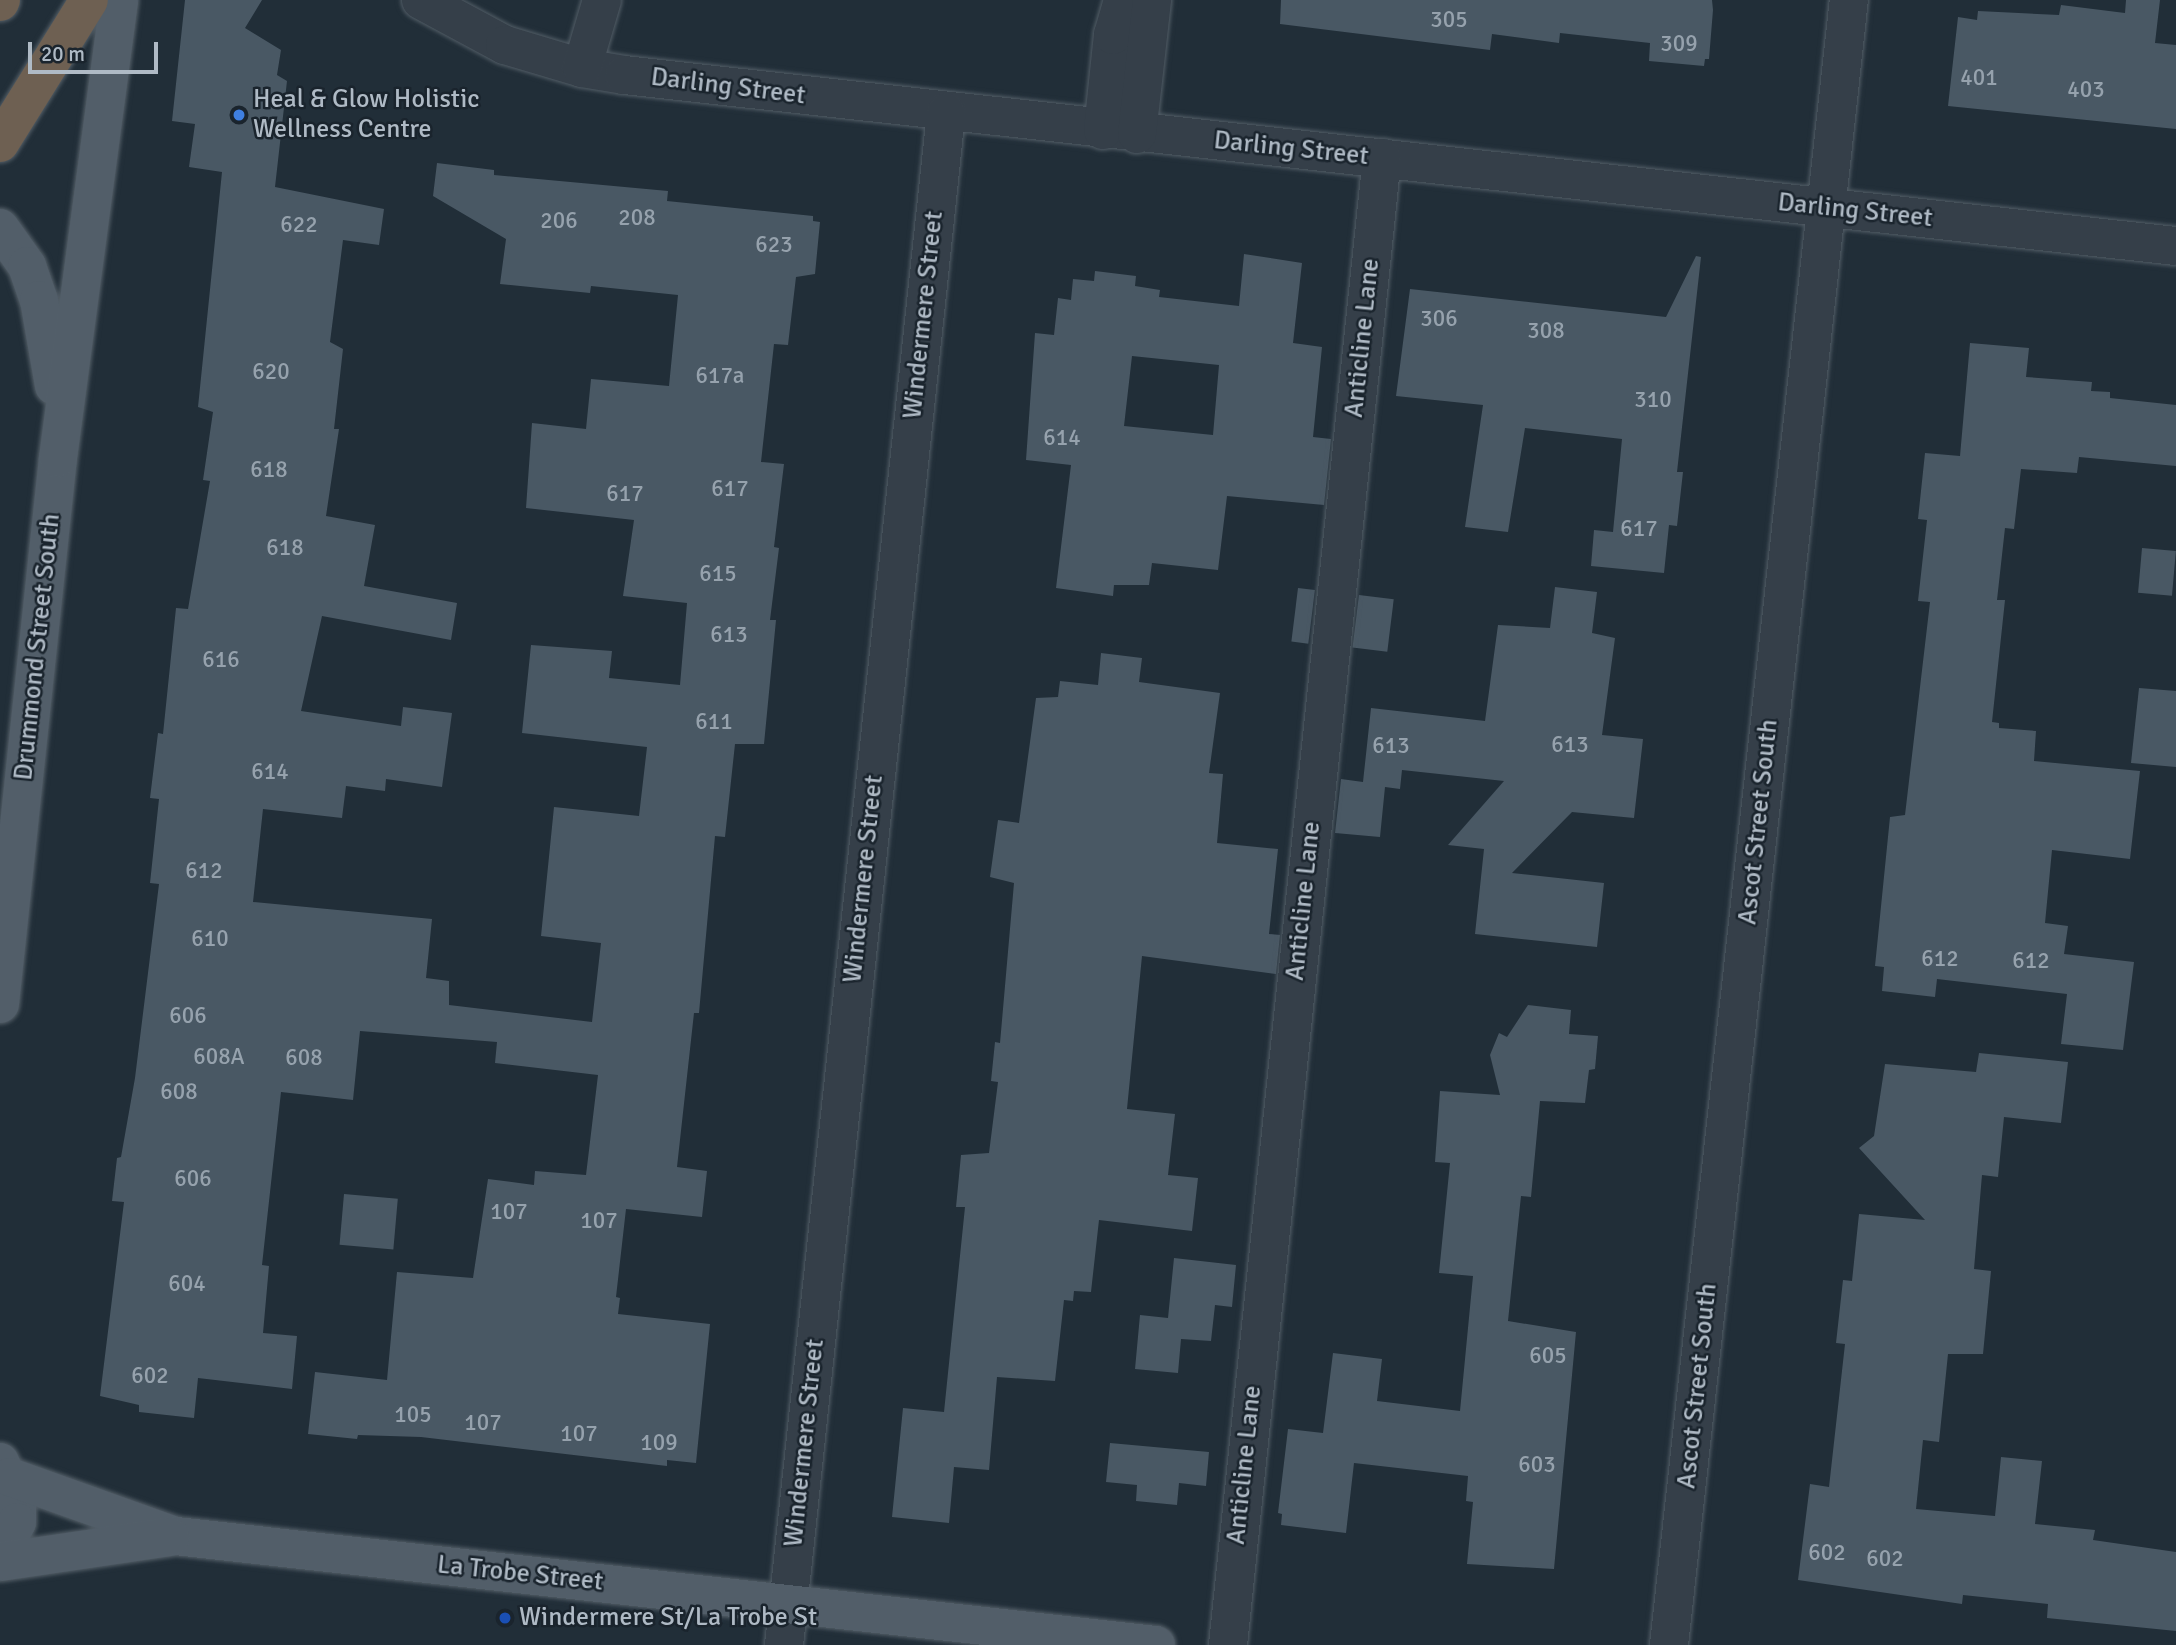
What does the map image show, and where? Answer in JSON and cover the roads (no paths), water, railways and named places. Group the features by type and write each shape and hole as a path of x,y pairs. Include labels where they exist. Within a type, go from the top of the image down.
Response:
{"highway":[{"path":"0,144 89,0"}],"main road":[{"name":"Drummond Street South","path":"0,1004 58,457 119,0"},
{"name":"Drummond Street South","path":"0,228 27,266 39,300 55,390 58,457"},
{"name":"La Trobe Street","path":"5,1469 176,1536"},
{"path":"0,1556 17,1522 5,1469"},
{"name":"La Trobe Street","path":"0,1562 176,1536 1156,1645"}],"street":[{"name":"Darling Street","path":"421,0 505,45 582,68 946,113 1382,158 2176,246"},
{"path":"582,68 602,0"},
{"path":"1120,132 1113,36 1123,0"},
{"path":"1120,132 1152,0"},
{"name":"Ascot Street South","path":"1669,1645 1849,0"},
{"name":"Windermere Street","path":"783,1645 946,113"},
{"name":"Anticline Lane","path":"1228,1645 1382,158"}],"place":[{"name":"Heal & Glow Holistic Wellness Centre","path":"239,115"},
{"name":"Windermere St/La Trobe St","path":"505,1618"}]}
